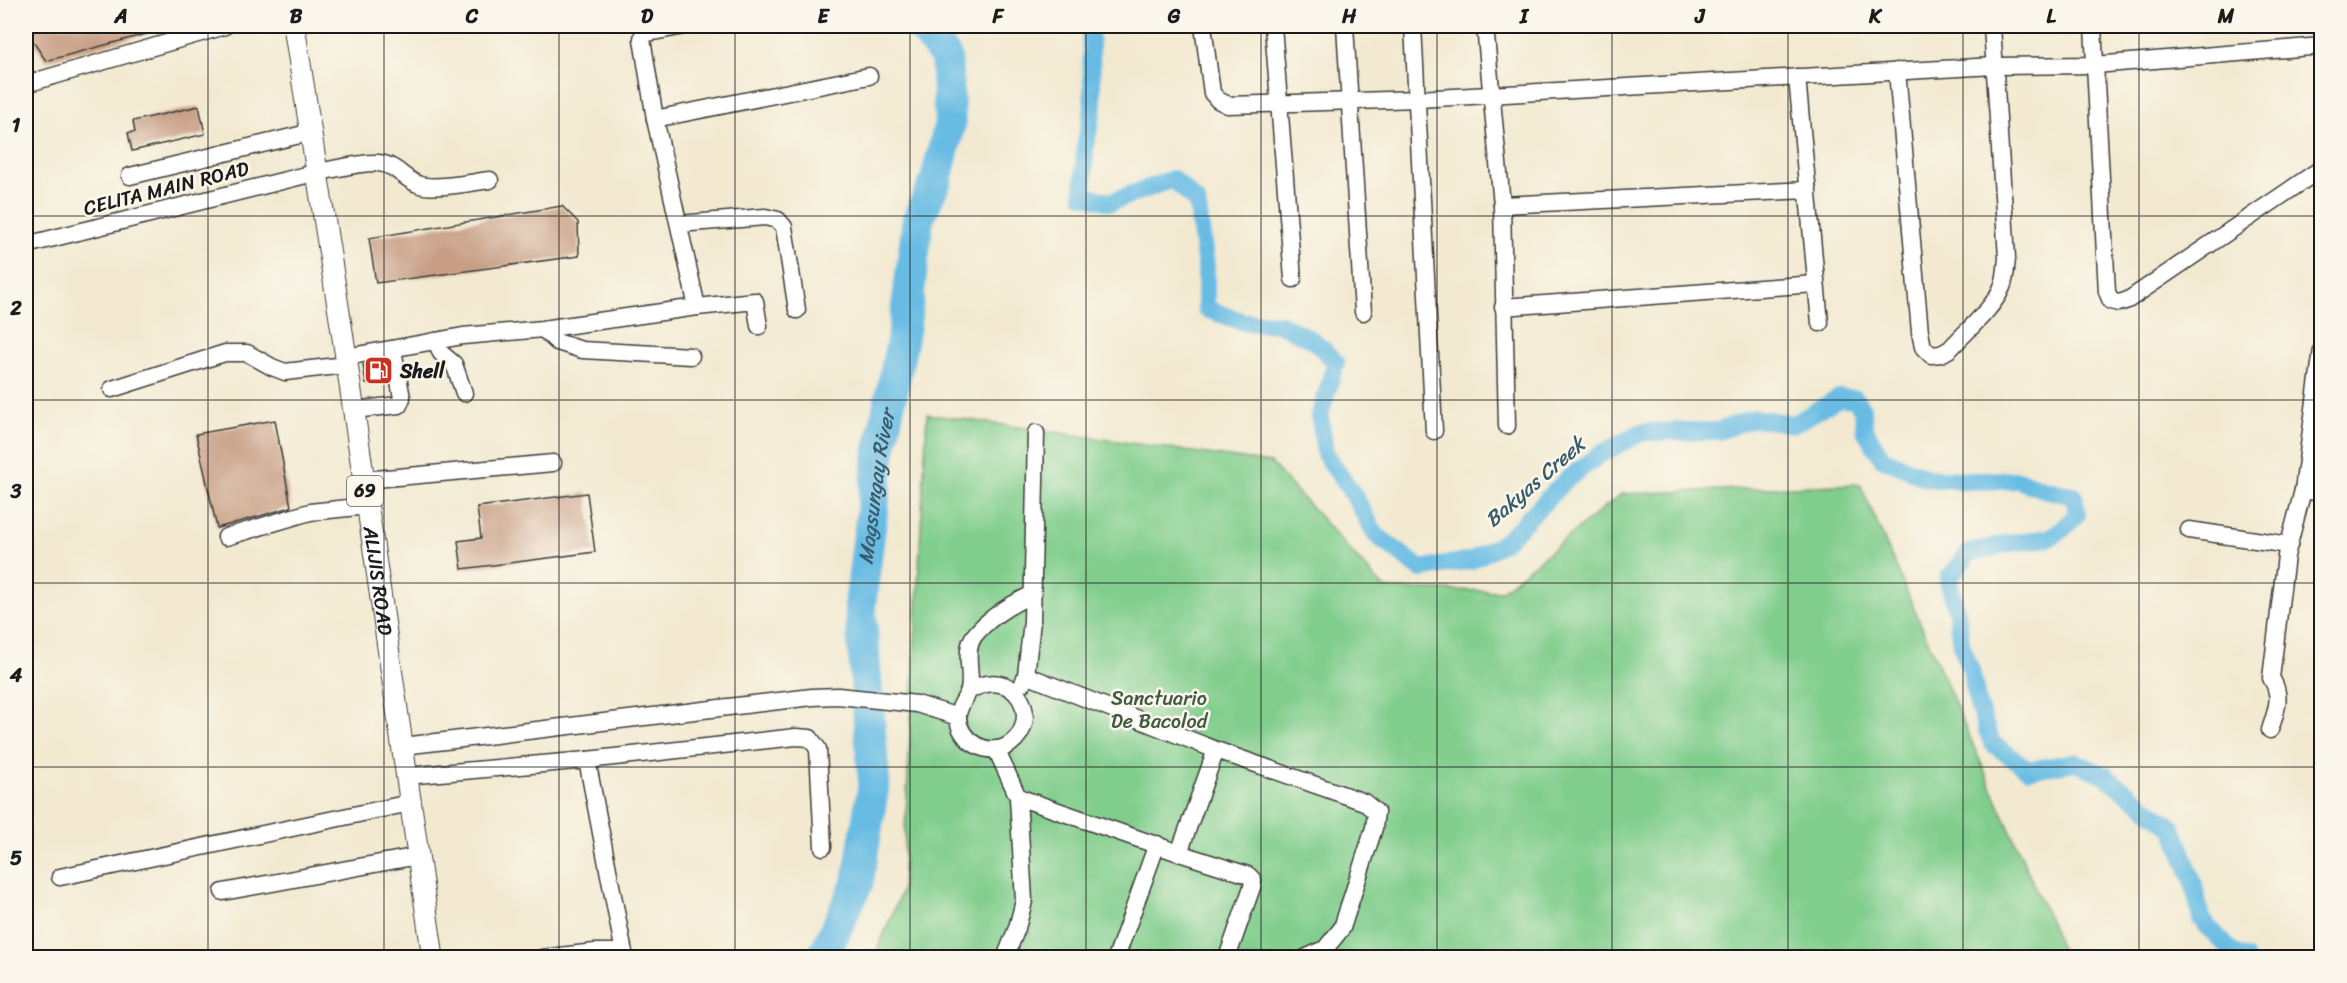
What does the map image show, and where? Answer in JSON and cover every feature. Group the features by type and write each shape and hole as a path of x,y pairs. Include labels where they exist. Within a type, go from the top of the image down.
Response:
{"main road":[{"name":"ALIJIS ROAD","path":"294,26 364,480 433,957"}],"street":[{"path":"26,84 225,26"},
{"path":"684,26 644,34 642,39 655,119 697,307"},
{"path":"1203,26 1212,93 1218,100 1228,105 1418,99 1994,66 2095,65 2322,46"},
{"path":"1273,26 1293,279"},
{"path":"1344,26 1364,312"},
{"path":"1413,26 1434,431"},
{"path":"1485,26 1502,205 1507,426"},
{"path":"1897,71 1920,332 1923,347 1931,355 1941,354 1950,349 1993,301 2002,287 2006,274 2007,258 1992,26"},
{"path":"2093,26 2107,292 2111,301 2119,303 2128,300 2322,168"},
{"path":"655,119 869,76"},
{"path":"1797,77 1820,322"},
{"path":"130,176 312,132"},
{"name":"CELITA MAIN ROAD","path":"26,245 318,172 378,163 392,166 420,185 434,186 490,180"},
{"path":"1502,205 1808,190"},
{"path":"679,224 765,217 778,220 784,227 797,310"},
{"path":"1503,306 1815,284"},
{"path":"112,389 225,353 247,352 285,372 346,361 436,340 543,329 755,301 759,326"},
{"path":"543,329 557,342 582,350 691,356"},
{"path":"436,340 441,353 454,364 464,393"},
{"path":"2271,730 2279,694 2271,678 2278,610 2289,545 2303,490 2322,348"},
{"path":"353,410 399,405 402,398 393,350"},
{"path":"1018,696 1026,675 1033,594 1036,433"},
{"path":"364,480 553,463"},
{"path":"2303,490 2322,493"},
{"path":"226,537 310,512 367,506"},
{"path":"2189,530 2289,545"},
{"path":"969,692 970,645 974,637 1005,608 1033,594"},
{"path":"1026,675 1216,750 1365,802 1376,812 1374,828 1342,928 1332,943 1315,956"},
{"path":"994,682 1008,687 1018,696 1024,708 1025,722 1019,735 1009,745 996,749 982,748 970,741 961,730 958,717 961,703 969,692 981,684 994,682"},
{"path":"403,747 812,697 838,696 917,704 958,717"},
{"path":"406,776 587,760 796,737 810,738 818,749 823,847"},
{"path":"996,749 1018,796 1024,902 1017,928 1005,957"},
{"path":"1179,853 1216,750"},
{"path":"542,957 595,952 624,955 587,760"},
{"path":"1018,796 1248,875 1253,880 1227,957"},
{"path":"60,877 410,803"},
{"path":"1116,957 1157,844"},
{"path":"223,892 418,856"}],"green space":[{"name":"Sanctuario De Bacolod","path":"927,414 1271,463 1385,589 1501,591 1621,494 1860,484 2065,957 874,958 902,890"}],"building":[{"path":"26,26 160,26 161,30 46,61 26,31"},
{"path":"199,106 205,134 132,151 128,133 135,132 133,121"},
{"path":"562,206 578,222 579,256 376,283 369,238"},
{"name":"Shell","path":"384,361 388,380 366,384 363,365"},
{"path":"275,420 291,507 217,528 196,434"},
{"path":"587,493 595,552 462,569 458,541 481,538 477,507"}],"waterway":[{"name":"Magsungay River","path":"822,958 858,882 874,782 860,605 880,450 904,331 918,219 936,180 950,123 946,57 921,26"},
{"name":"Bakyas Creek","path":"1090,26 1093,108 1085,147 1083,195 1111,202 1173,179 1197,202 1206,266 1206,309 1244,322 1281,324 1314,341 1336,362 1320,415 1325,454 1353,494 1376,535 1421,569 1472,560 1506,541 1567,479 1601,454 1642,432 1718,431 1754,418 1794,424 1839,398 1855,399 1862,409 1865,430 1882,458 1927,478 1970,481 2018,480 2074,496 2077,514 2064,528 2049,538 2005,544 1969,553 1948,579 1957,613 1961,644 1971,670 1978,705 1992,743 2029,770 2075,762 2104,775 2173,828 2193,881 2201,919 2232,952 2245,958"}],"place":[{"name":"Shell","path":"379,371"}]}
